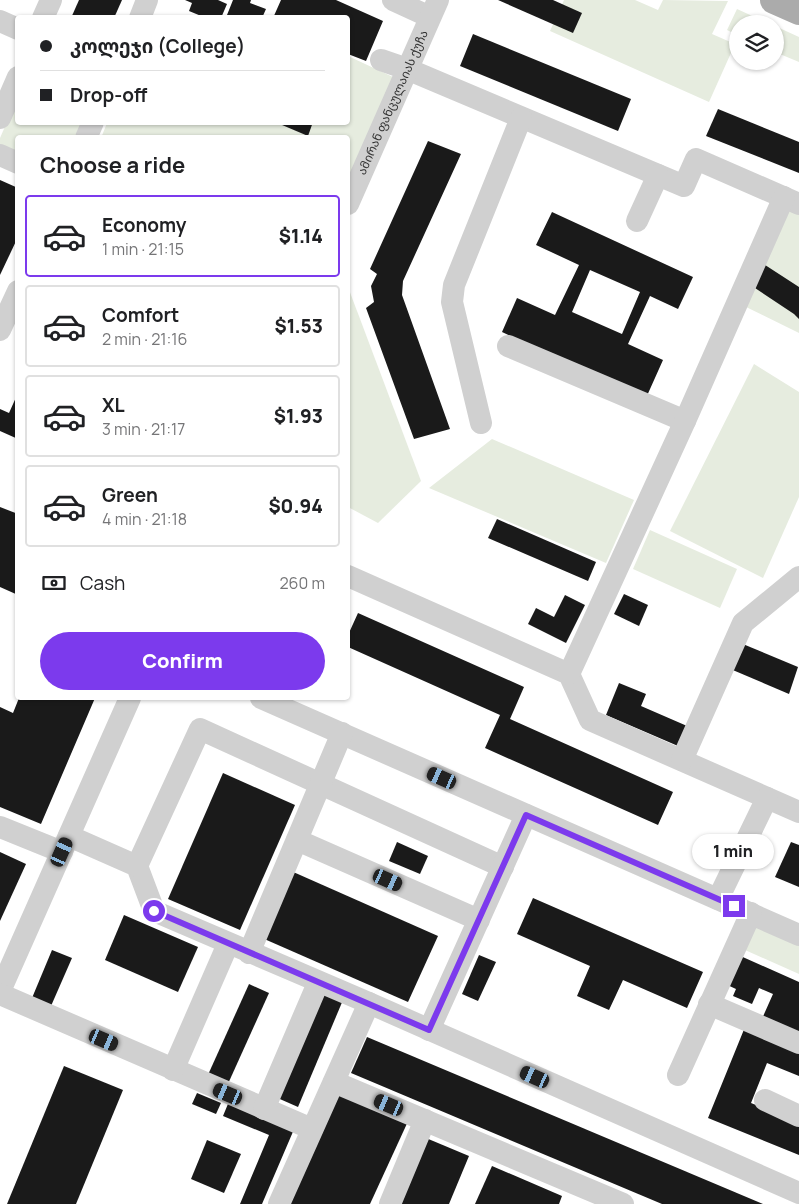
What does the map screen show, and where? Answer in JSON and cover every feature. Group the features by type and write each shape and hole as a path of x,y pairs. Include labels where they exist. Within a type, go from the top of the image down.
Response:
{"main road":[{"path":"774,0 799,11"}],"street":[{"path":"44,15 51,0"},
{"path":"141,15 147,0"},
{"path":"393,0 434,8"},
{"name":"ამირან ფანცულაიას ქუჩა","path":"350,199 434,8"},
{"path":"0,21 15,28"},
{"path":"381,60 407,69 684,186 696,159 791,200 685,421 570,674"},
{"path":"0,118 15,84"},
{"path":"481,423 452,302 454,284 521,118"},
{"path":"0,156 15,162"},
{"path":"637,221 658,175"},
{"path":"0,330 15,298"},
{"path":"508,346 685,421"},
{"path":"682,760 743,624 799,577"},
{"path":"350,578 570,674 590,720 799,812"},
{"path":"129,700 0,993 312,1129"},
{"path":"271,700 292,704 342,733 799,935"},
{"path":"503,867 200,729 137,866 154,911 799,1193"},
{"path":"249,953 342,733"},
{"path":"718,899 767,798"},
{"path":"429,1030 526,815"},
{"path":"0,827 137,866"},
{"path":"296,840 479,920"},
{"path":"678,1075 750,913"},
{"path":"174,1070 228,944"},
{"path":"264,1109 318,983"},
{"path":"279,1204 368,1003"},
{"path":"709,1004 799,1043"},
{"path":"334,1082 623,1204"},
{"path":"765,1100 799,1116"},
{"path":"390,1204 425,1120"}],"shaded area":[{"path":"564,0 635,0 658,10 663,0 728,1 712,34 729,41 729,57 709,102 550,31"},
{"path":"737,9 750,15 734,15"},
{"path":"784,30 799,37 799,62 784,56"},
{"path":"350,57 393,77 350,174 350,135 102,135 106,125 350,125"},
{"path":"15,104 15,125 86,125 82,135 15,135 15,153 0,146 0,138"},
{"path":"786,208 799,214 799,333 742,305"},
{"path":"350,292 421,481 378,523 350,508"},
{"path":"754,364 799,392 799,497 763,578 670,531"},
{"path":"492,439 634,500 606,563 429,488"},
{"path":"650,530 737,569 720,608 633,569"},
{"path":"757,925 799,944 799,974 745,950"}],"building":[{"path":"79,0 122,0 115,15 72,15"},
{"path":"185,0 218,0 227,4 222,15 199,15 189,11 192,3"},
{"path":"233,0 251,0 250,3 266,9 263,15 227,15"},
{"path":"281,0 336,0 383,21 366,61 350,55 350,15 274,15"},
{"path":"498,0 553,0 582,13 573,33"},
{"path":"473,34 631,99 618,131 460,66"},
{"path":"718,109 799,142 799,173 706,136"},
{"path":"282,125 312,125 308,135"},
{"path":"428,141 461,154 403,281 402,295 450,429 414,439 366,308 374,302 371,286 377,274 370,269"},
{"path":"0,180 15,187 15,243 0,275"},
{"path":"552,212 693,277 678,309 650,296 628,344 663,360 646,398 502,332 517,298 555,315 579,265 536,245","holes":["590,270 640,292 622,334 572,312"]},
{"path":"762,263 799,287 799,319 749,284"},
{"path":"15,400 15,438 0,431 0,409 9,413"},
{"path":"0,507 15,513 15,594 0,587"},
{"path":"497,519 596,562 588,581 488,538"},
{"path":"624,594 648,605 639,626 614,614"},
{"path":"565,595 585,605 566,643 528,624 536,608 554,617"},
{"path":"358,613 524,687 510,719 673,792 658,825 485,748 500,715 350,648 350,631"},
{"path":"738,642 798,667 789,694 728,668"},
{"path":"619,683 646,694 641,706 694,729 685,749 606,715"},
{"path":"18,700 94,700 41,824 0,807 0,707 13,713"},
{"path":"223,773 295,805 240,930 168,899"},
{"path":"397,842 428,856 420,874 389,861"},
{"path":"791,842 799,845 799,887 775,877"},
{"path":"0,852 26,864 0,921"},
{"path":"291,871 438,936 408,1002 262,938"},
{"path":"533,898 703,972 687,1008 623,980 609,1010 577,996 590,966 517,934"},
{"path":"124,915 198,947 178,992 105,960"},
{"path":"52,950 72,958 51,1006 32,998"},
{"path":"736,954 799,982 799,1037 761,1021 773,994 759,988 752,1004 733,996 736,989 723,983"},
{"path":"479,955 496,962 478,1001 462,994"},
{"path":"249,984 269,993 227,1086 207,1077"},
{"path":"318,990 343,1000 298,1107 273,1096"},
{"path":"745,1027 799,1049 799,1076 767,1063 751,1103 799,1122 799,1155 708,1118"},
{"path":"367,1037 763,1204 662,1204 351,1073"},
{"path":"64,1066 123,1090 76,1204 7,1204"},
{"path":"339,1084 410,1117 370,1204 284,1204"},
{"path":"197,1093 221,1103 216,1114 192,1104"},
{"path":"230,1099 295,1127 262,1204 240,1204 269,1135 223,1116"},
{"path":"426,1138 469,1156 449,1204 398,1204"},
{"path":"207,1140 241,1154 224,1193 191,1179"},
{"path":"492,1166 562,1196 559,1204 475,1204"}],"route":[{"path":"154,911 429,1030 526,815 734,906"}]}
